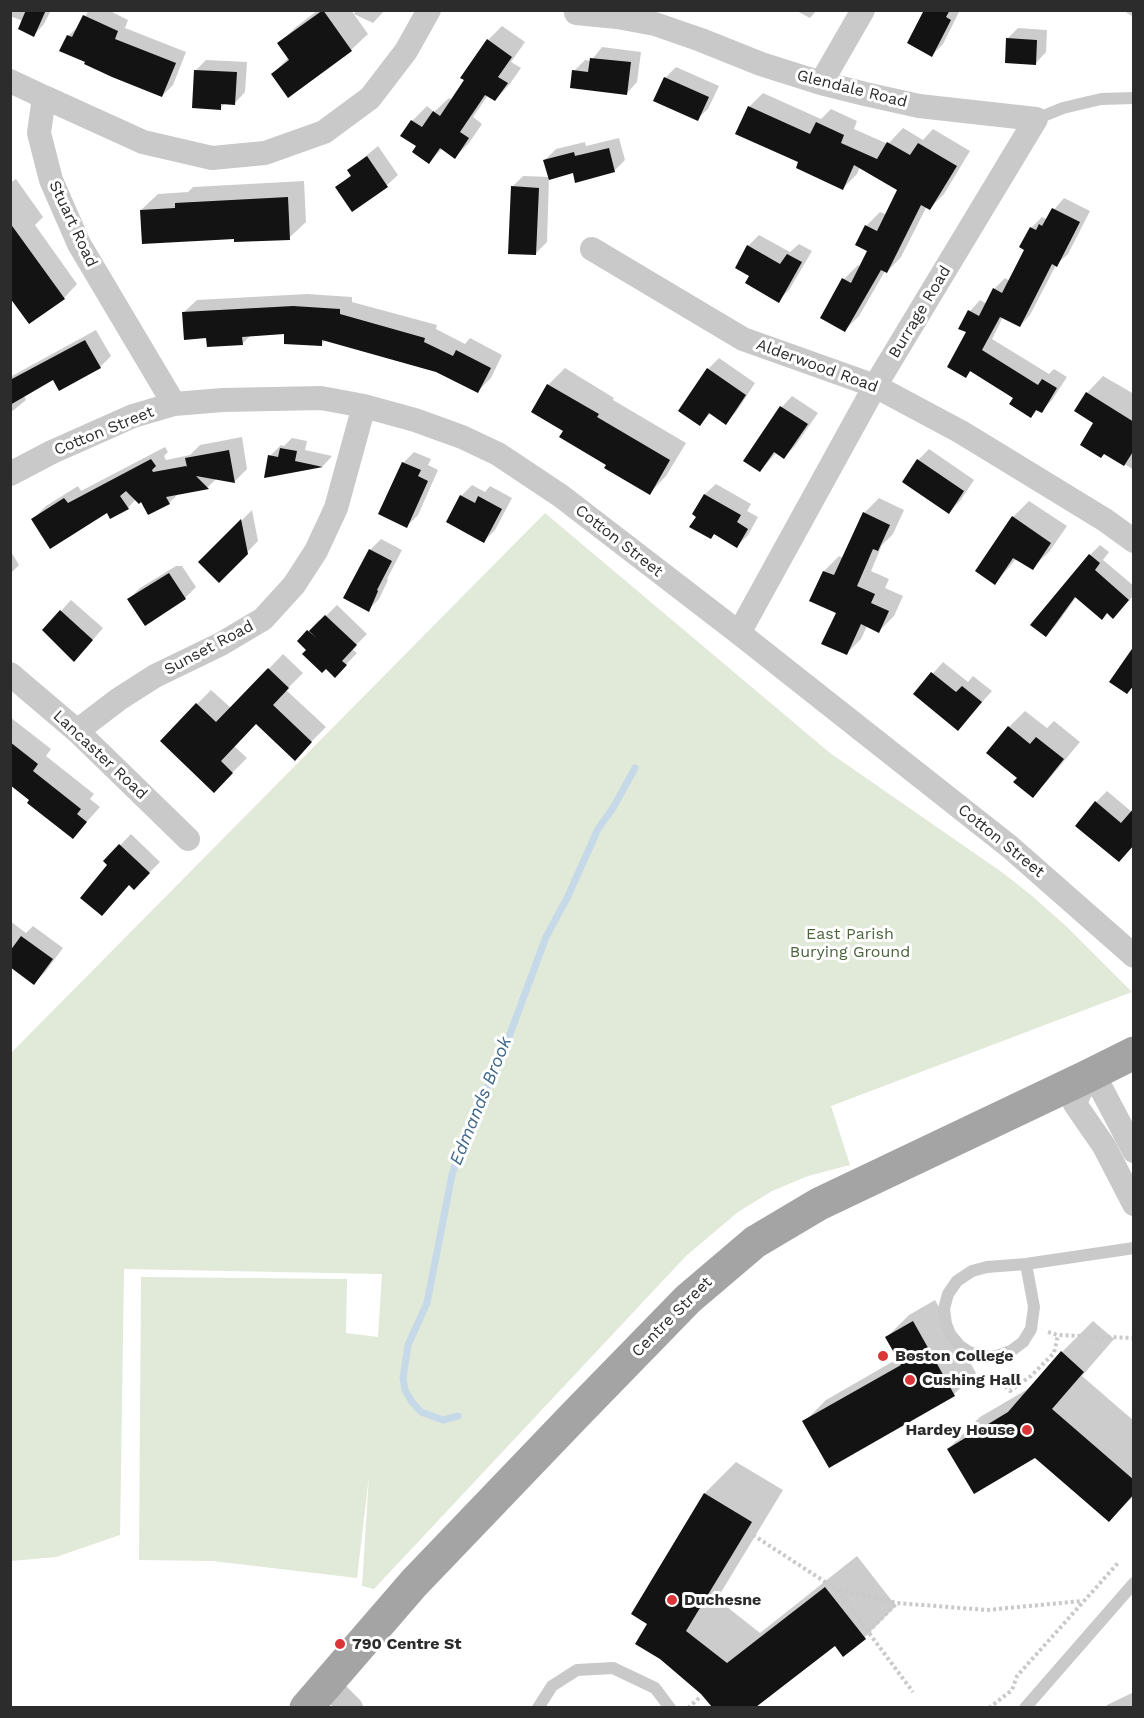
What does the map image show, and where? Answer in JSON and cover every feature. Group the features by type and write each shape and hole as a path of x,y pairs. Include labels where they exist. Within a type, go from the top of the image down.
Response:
{"main road":[{"name":"Centre Street","path":"313,1701 414,1583 672,1315 708,1280 755,1242 819,1204 1134,1053"}],"street":[{"path":"10,81 143,142 212,158 265,153 324,132 370,98 406,51 429,10"},
{"path":"821,83 863,10"},
{"name":"Glendale Road","path":"576,13 655,24 761,64 821,83 919,106 1036,119"},
{"name":"Stuart Road","path":"44,97 39,133 51,180 79,244 174,404"},
{"name":"Burrage Road","path":"739,633 875,386 1036,119"},
{"name":"Alderwood Road","path":"592,249 743,339 875,386 961,432 1105,520 1134,541"},
{"name":"Cotton Street","path":"10,474 52,452 133,416 174,404 224,400 321,398 364,406 415,420 462,437 498,454 561,496 739,633 1010,847 1134,956"},
{"name":"Sunset Road","path":"77,731 119,699 155,676 221,644 263,619 294,585 316,551 336,508 364,406"},
{"name":"Lancaster Road","path":"10,674 77,731 188,839"},
{"path":"1134,1151 1102,1090 1086,1077 1075,1104 1104,1146 1134,1204"},
{"path":"313,1701 351,1707"}],"lane":[{"name":"Glendale Road","path":"1036,119 1073,105 1101,99 1134,98"},
{"path":"1026,1264 1034,1307 1031,1329 1023,1342 1011,1351 996,1356 969,1352 960,1346 950,1334 944,1308 948,1294 957,1281 972,1271 1134,1248"},
{"path":"1025,1707 1134,1583"},
{"path":"538,1707 552,1686 577,1670 613,1668 655,1688 670,1707"}],"path":[{"path":"990,1371 1010,1391 1031,1376 1054,1353 1056,1335 1134,1338"},
{"path":"753,1535 836,1589 897,1603 987,1610 1082,1601"},
{"path":"989,1707 1012,1690 1017,1676 1118,1563"},
{"path":"836,1589 913,1692"},
{"path":"867,1632 897,1603"},
{"path":"688,1707 699,1698"}],"green space":[{"name":"East Parish Burying Ground","path":"545,513 830,753 1003,873 1031,895 1067,927 1132,992 831,1106 850,1165 808,1176 772,1191 738,1212 686,1256 374,1589 362,1586 369,1476 357,1578 213,1561 139,1560 141,1277 347,1279 346,1333 378,1337 382,1274 124,1269 120,1535 56,1557 11,1561 11,1053"}],"building":[{"path":"26,10 46,10 34,37 18,29"},
{"path":"323,10 352,51 288,98 271,74 289,60 277,43"},
{"path":"924,10 950,10 946,17 951,20 932,57 907,43"},
{"path":"83,15 118,31 115,39 176,63 162,97 112,77 59,51 67,35 72,37"},
{"path":"1006,38 1037,40 1036,65 1005,63"},
{"path":"487,39 512,57 498,77 508,83 495,101 485,95 460,132 469,138 455,159 440,148 429,164 412,152 416,146 400,136 411,120 422,127 433,111 440,116 464,80 460,78"},
{"path":"590,58 631,62 627,95 570,88 572,70 588,72"},
{"path":"194,70 237,72 235,105 221,104 221,110 192,108"},
{"path":"664,77 709,97 698,121 653,101"},
{"path":"748,106 810,134 816,122 844,135 841,143 877,159 887,142 910,155 918,143 957,166 930,210 921,205 887,273 881,270 845,332 820,318 842,278 851,283 867,251 855,245 865,225 877,231 897,190 854,165 843,190 796,168 798,162 735,134"},
{"path":"609,148 615,172 575,183 573,173 549,180 543,160 574,152 575,156"},
{"path":"367,156 388,187 352,212 335,187 351,176 347,170"},
{"path":"511,186 539,188 536,255 508,254"},
{"path":"288,197 290,240 234,242 234,239 142,244 140,210 175,208 175,203"},
{"path":"1052,208 1080,222 1057,267 1052,264 1020,327 1000,317 982,350 1038,385 1042,379 1057,388 1042,413 1036,410 1031,418 1009,404 1013,398 970,371 966,378 947,367 966,332 958,329 968,310 979,316 993,288 1002,293 1024,250 1019,247 1030,227 1036,230 1039,224 1042,226"},
{"path":"10,223 65,299 29,324 10,298"},
{"path":"747,245 780,264 787,254 802,262 779,303 745,283 749,276 735,268"},
{"path":"293,306 340,309 340,314 425,338 424,342 453,356 456,350 491,368 478,393 436,372 322,340 322,346 284,344 284,334 242,337 243,345 207,347 206,338 184,340 182,312"},
{"path":"85,340 101,368 59,391 53,380 10,405 10,380"},
{"path":"707,368 746,395 726,425 709,413 700,426 678,411"},
{"path":"547,384 599,414 597,417 670,460 650,495 604,468 606,465 559,437 563,431 531,412"},
{"path":"1086,392 1134,422 1134,450 1124,466 1104,454 1101,458 1080,445 1093,423 1074,411"},
{"path":"780,406 808,424 784,459 774,452 760,472 743,461"},
{"path":"280,448 297,451 295,461 323,467 264,478 268,455 278,457"},
{"path":"229,450 235,483 196,476 209,489 166,497 170,504 148,515 141,502 139,504 126,491 120,496 129,509 110,519 107,513 50,549 31,519 64,498 68,503 151,459 156,466 153,472 187,467 185,458"},
{"path":"917,459 964,491 949,514 902,482"},
{"path":"402,462 421,470 418,476 428,481 407,528 378,514"},
{"path":"704,494 741,515 737,522 748,529 737,548 714,534 711,539 689,527 696,517 692,514"},
{"path":"460,495 475,503 478,496 502,509 484,543 446,522"},
{"path":"863,512 890,525 878,551 873,549 857,586 875,594 871,603 889,611 879,633 861,624 847,655 821,644 836,613 809,601 823,571 834,575"},
{"path":"1012,516 1051,543 1033,570 1013,558 995,585 975,571"},
{"path":"241,519 248,554 219,583 198,562"},
{"path":"369,549 392,561 369,612 343,598"},
{"path":"1089,554 1100,563 1095,570 1129,600 1113,619 1107,613 1102,620 1075,597 1046,637 1030,625"},
{"path":"169,573 186,599 145,626 127,599"},
{"path":"60,610 93,640 74,662 42,630"},
{"path":"325,615 357,645 342,661 347,665 335,678 326,669 322,673 302,654 306,650 297,641 307,630 317,638 309,631"},
{"path":"1134,646 1134,685 1127,694 1109,682"},
{"path":"268,668 289,688 273,705 312,742 295,761 256,724 221,761 233,773 214,793 160,741 196,703 216,722"},
{"path":"931,672 956,692 962,686 982,702 958,731 913,694"},
{"path":"1008,726 1030,744 1036,737 1064,759 1033,798 1013,782 1017,778 986,753"},
{"path":"10,742 38,764 33,771 81,809 77,814 87,822 73,839 27,803 29,800 10,785"},
{"path":"1095,801 1121,823 1134,808 1134,845 1119,862 1075,826"},
{"path":"119,844 150,873 134,890 129,885 102,916 80,898 107,865 103,861"},
{"path":"21,936 53,959 34,985 10,967 10,951"},
{"name":"Cushing Hall","path":"913,1321 955,1396 829,1468 802,1421 901,1365 885,1337"},
{"name":"Hardey House","path":"1061,1351 1084,1372 1052,1409 1134,1480 1134,1494 1109,1522 1035,1458 974,1494 947,1449 1008,1412"},
{"name":"Duchesne","path":"704,1493 752,1522 686,1631 727,1663 825,1587 866,1639 843,1657 835,1646 756,1707 712,1707 701,1694 660,1659 635,1644 647,1624 631,1614"}],"waterway":[{"name":"Edmands Brook","path":"458,1416 443,1420 421,1412 405,1390 403,1378 408,1345 427,1303 452,1175 460,1147 504,1050 546,937 568,896 598,829 613,808 635,768"}],"place":[{"name":"Boston College","path":"883,1356"},
{"name":"Cushing Hall","path":"910,1380"},
{"name":"Hardey House","path":"1027,1430"},
{"name":"Duchesne","path":"672,1600"},
{"name":"790 Centre St","path":"340,1644"}]}
